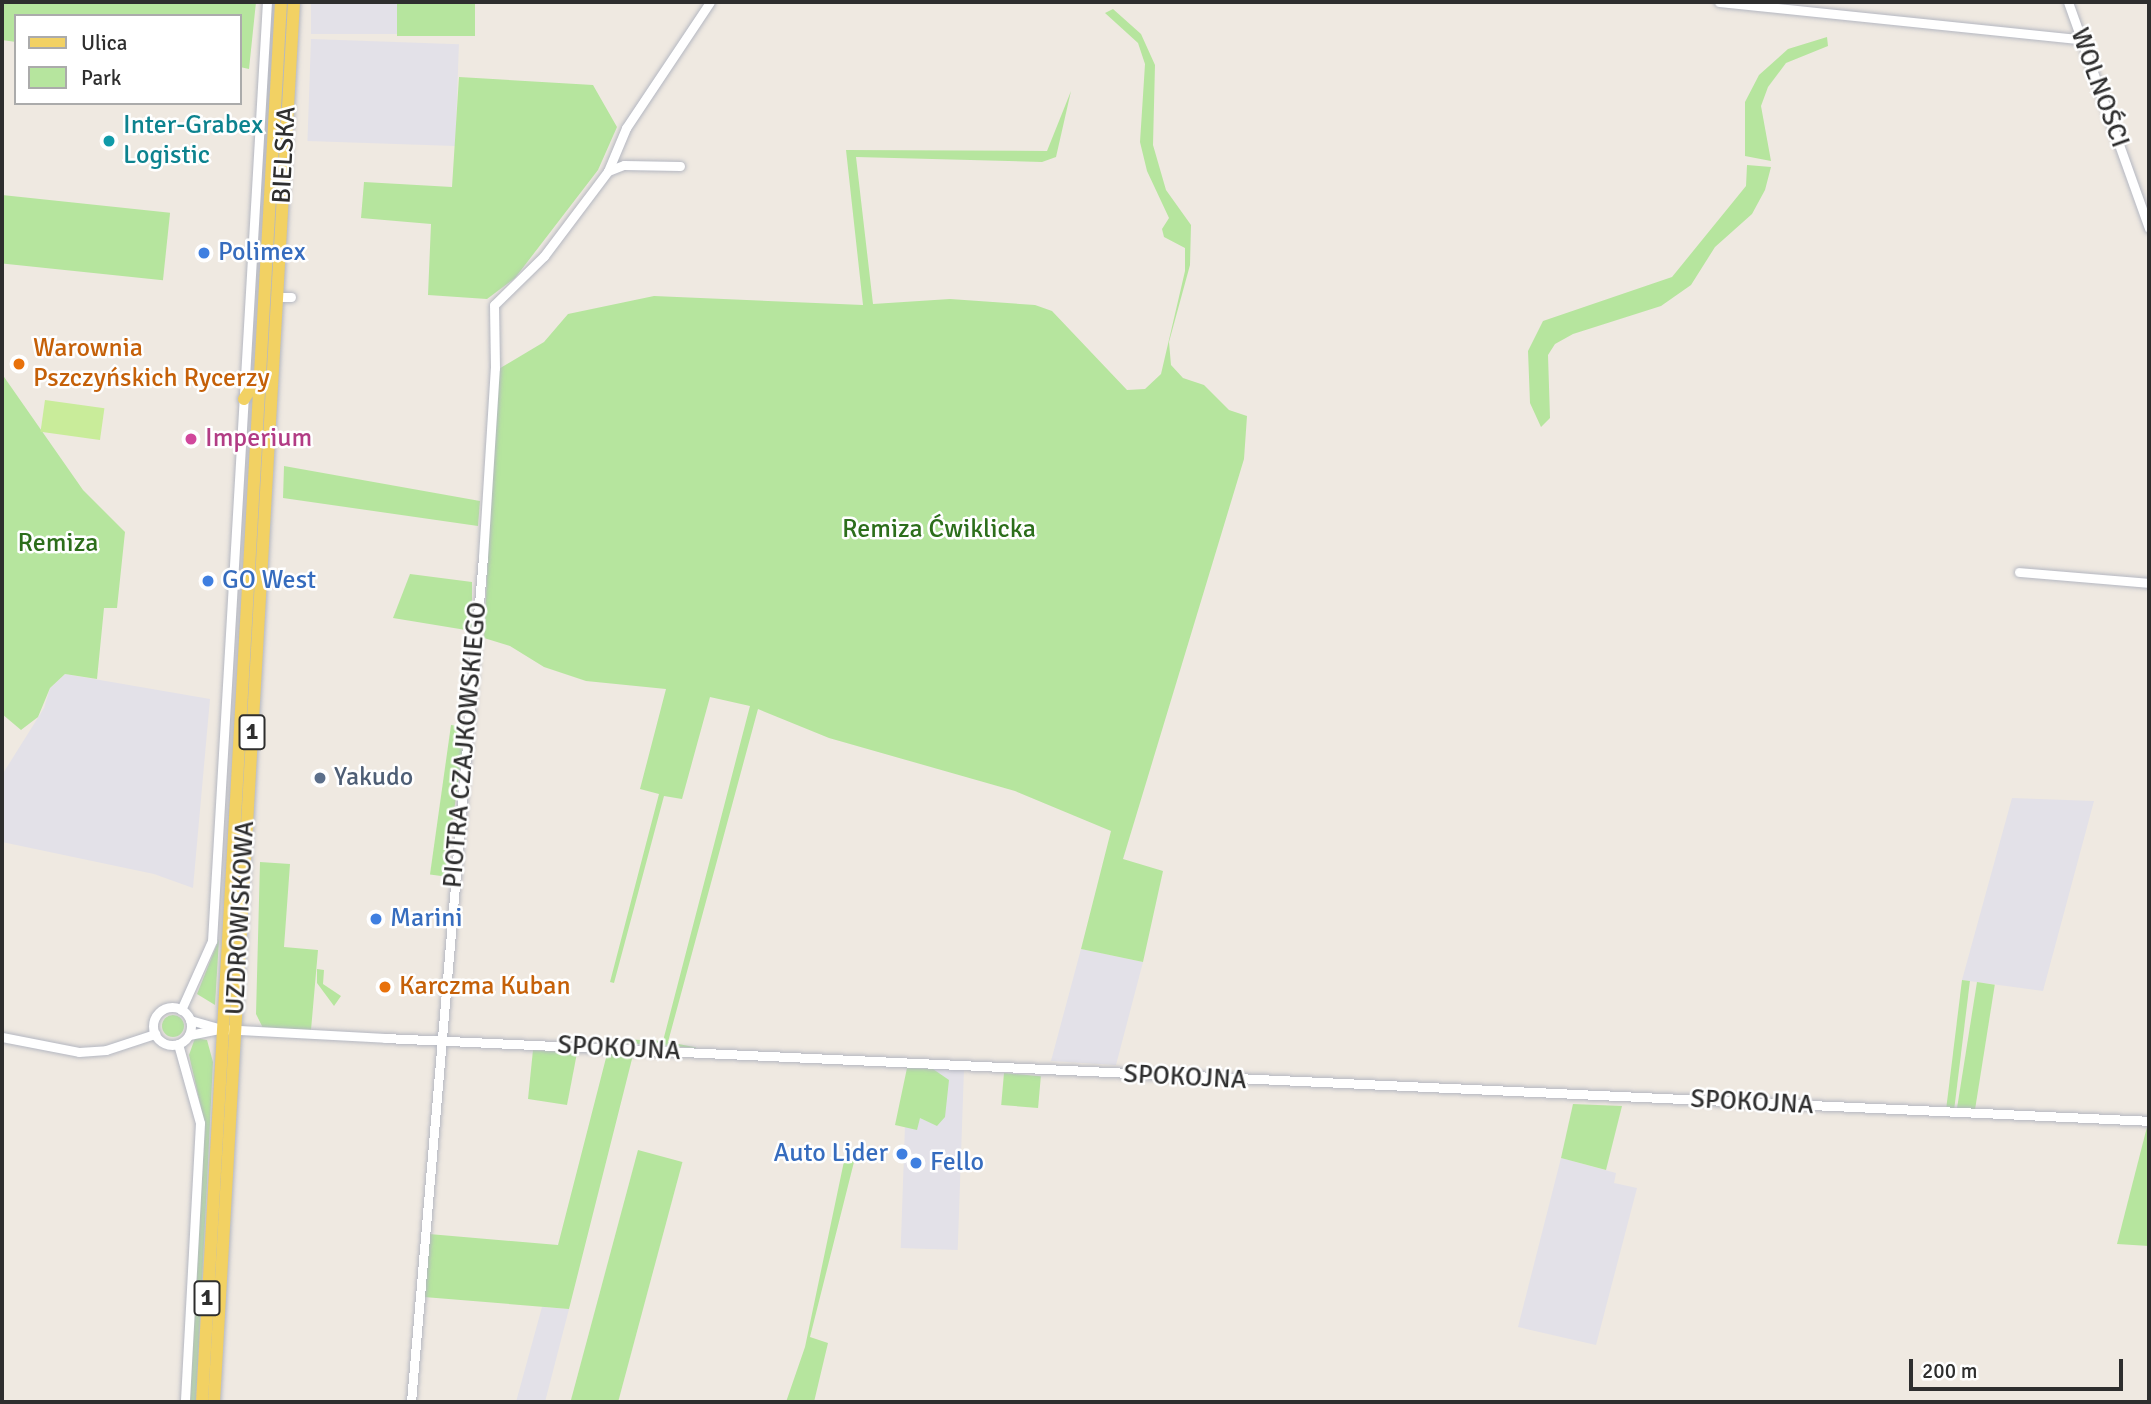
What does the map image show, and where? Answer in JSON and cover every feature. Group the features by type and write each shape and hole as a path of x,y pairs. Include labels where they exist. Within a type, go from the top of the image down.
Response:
{"main road":[{"name":"BIELSKA","path":"263,434 259,377 281,2"},
{"name":"BIELSKA","path":"263,434 277,297 294,2"},
{"path":"244,399 259,377"},
{"name":"UZDROWISKOWA","path":"214,1402 228,1029 231,868 263,434"},
{"name":"UZDROWISKOWA","path":"201,1402 228,1029 263,434"}],"street":[{"path":"181,1010 212,941 267,2"},
{"name":"PIOTRA CZAJKOWSKIEGO","path":"411,1402 483,557 495,368 494,305 544,257 608,171 626,128 710,2"},
{"path":"1719,2 2080,39"},
{"name":"WOLNOŚCI","path":"2068,2 2147,214 2149,228"},
{"path":"608,171 624,165 680,166"},
{"path":"277,297 291,297"},
{"path":"2019,572 2149,583"},
{"path":"170,1007 181,1010 190,1020 228,1029 189,1035 178,1044 163,1042 155,1034 154,1023 159,1012 170,1007"},
{"path":"189,1035 190,1020"},
{"name":"SPOKOJNA","path":"228,1029 2149,1121"},
{"path":"2,1037 79,1052 106,1050 155,1034"},
{"path":"178,1044 200,1123 185,1402"}],"shaded area":[{"path":"311,2 397,2 397,34 311,34"},
{"path":"311,39 459,44 455,146 307,141"},
{"path":"65,674 210,699 193,888 154,874 2,842 2,775 44,708 50,688"},
{"path":"2012,798 2094,801 2043,991 1962,980"},
{"path":"1081,949 1143,962 1116,1065 1051,1061"},
{"name":"Fello","path":"907,1068 964,1070 958,1250 901,1248"},
{"path":"1561,1158 1616,1173 1614,1183 1637,1188 1596,1345 1518,1327"},
{"path":"542,1307 569,1309 545,1402 516,1402"}],"green space":[{"path":"2,2 256,2 249,69 242,67 242,14 14,14 14,42 2,40"},
{"path":"397,2 475,2 475,36 397,36"},
{"name":"Remiza Ćwiklicka","path":"1113,9 1141,34 1155,65 1153,145 1166,190 1191,225 1190,265 1169,342 1171,365 1183,378 1204,385 1229,410 1247,416 1244,459 1123,859 1163,871 1143,962 1081,949 1111,831 1015,791 829,738 758,709 668,1042 699,1048 619,1043 620,1039 663,1041 750,706 710,697 682,799 664,796 614,983 610,982 659,794 640,789 666,689 586,681 544,667 510,646 484,638 497,370 544,342 568,314 654,296 863,305 846,150 1047,151 1071,91 1056,157 1042,162 856,157 873,304 950,299 1035,305 1052,311 1127,390 1145,389 1161,374 1185,271 1185,248 1164,237 1162,229 1169,218 1147,171 1140,142 1145,64 1138,43 1105,13"},
{"path":"1827,37 1828,46 1786,63 1768,87 1761,106 1771,161 1745,156 1745,102 1759,75 1788,49"},
{"path":"459,77 593,85 617,127 598,170 515,278 487,299 428,295 431,224 361,218 364,182 452,187"},
{"path":"1747,165 1771,167 1765,190 1752,214 1715,247 1691,285 1661,306 1573,334 1555,344 1548,355 1550,418 1541,427 1530,403 1528,351 1543,321 1672,277 1746,186"},
{"path":"2,195 170,213 163,280 2,263"},
{"name":"Remiza","path":"2,374 83,490 125,532 117,608 104,608 97,679 65,674 50,688 38,717 21,730 2,714"},
{"path":"45,400 104,408 100,440 41,432"},
{"path":"284,466 480,501 478,526 283,498"},
{"path":"410,574 472,582 472,631 393,618"},
{"path":"451,725 466,727 445,877 430,875"},
{"path":"260,862 290,864 284,947 318,950 311,1030 263,1028 256,1014"},
{"path":"219,939 215,1005 197,994"},
{"path":"317,969 324,970 323,984 341,996 334,1006 317,983"},
{"path":"1962,980 1970,981 1954,1112 1946,1111"},
{"path":"1977,982 1995,985 1974,1113 1957,1110"},
{"path":"169,1015 177,1015 184,1022 184,1030 177,1037 169,1037 162,1030 162,1022"},
{"path":"195,1038 207,1040 213,1062 196,1402 189,1402 205,1125 189,1055"},
{"path":"533,1050 577,1053 567,1105 528,1099"},
{"path":"607,1054 633,1055 569,1309 424,1297 429,1234 558,1245"},
{"path":"907,1068 933,1069 949,1080 945,1117 937,1126 920,1118 917,1130 895,1125"},
{"path":"1004,1073 1041,1076 1038,1108 1001,1105"},
{"path":"1573,1104 1622,1106 1606,1170 1561,1158"},
{"path":"2147,1127 2149,1246 2117,1244"},
{"path":"847,1147 857,1150 810,1337 828,1343 814,1402 786,1402 805,1347"},
{"path":"638,1150 682,1162 618,1402 570,1402"}],"place":[{"name":"Inter-Grabex Logistic","path":"109,141"},
{"name":"Polimex","path":"204,253"},
{"name":"Warownia Pszczyńskich Rycerzy","path":"19,364"},
{"name":"Imperium","path":"191,439"},
{"name":"GO West","path":"208,581"},
{"name":"Yakudo","path":"320,778"},
{"name":"Marini","path":"376,919"},
{"name":"Karczma Kuban","path":"385,987"},
{"name":"Auto Lider","path":"902,1154"},
{"name":"Fello","path":"916,1163"}]}
